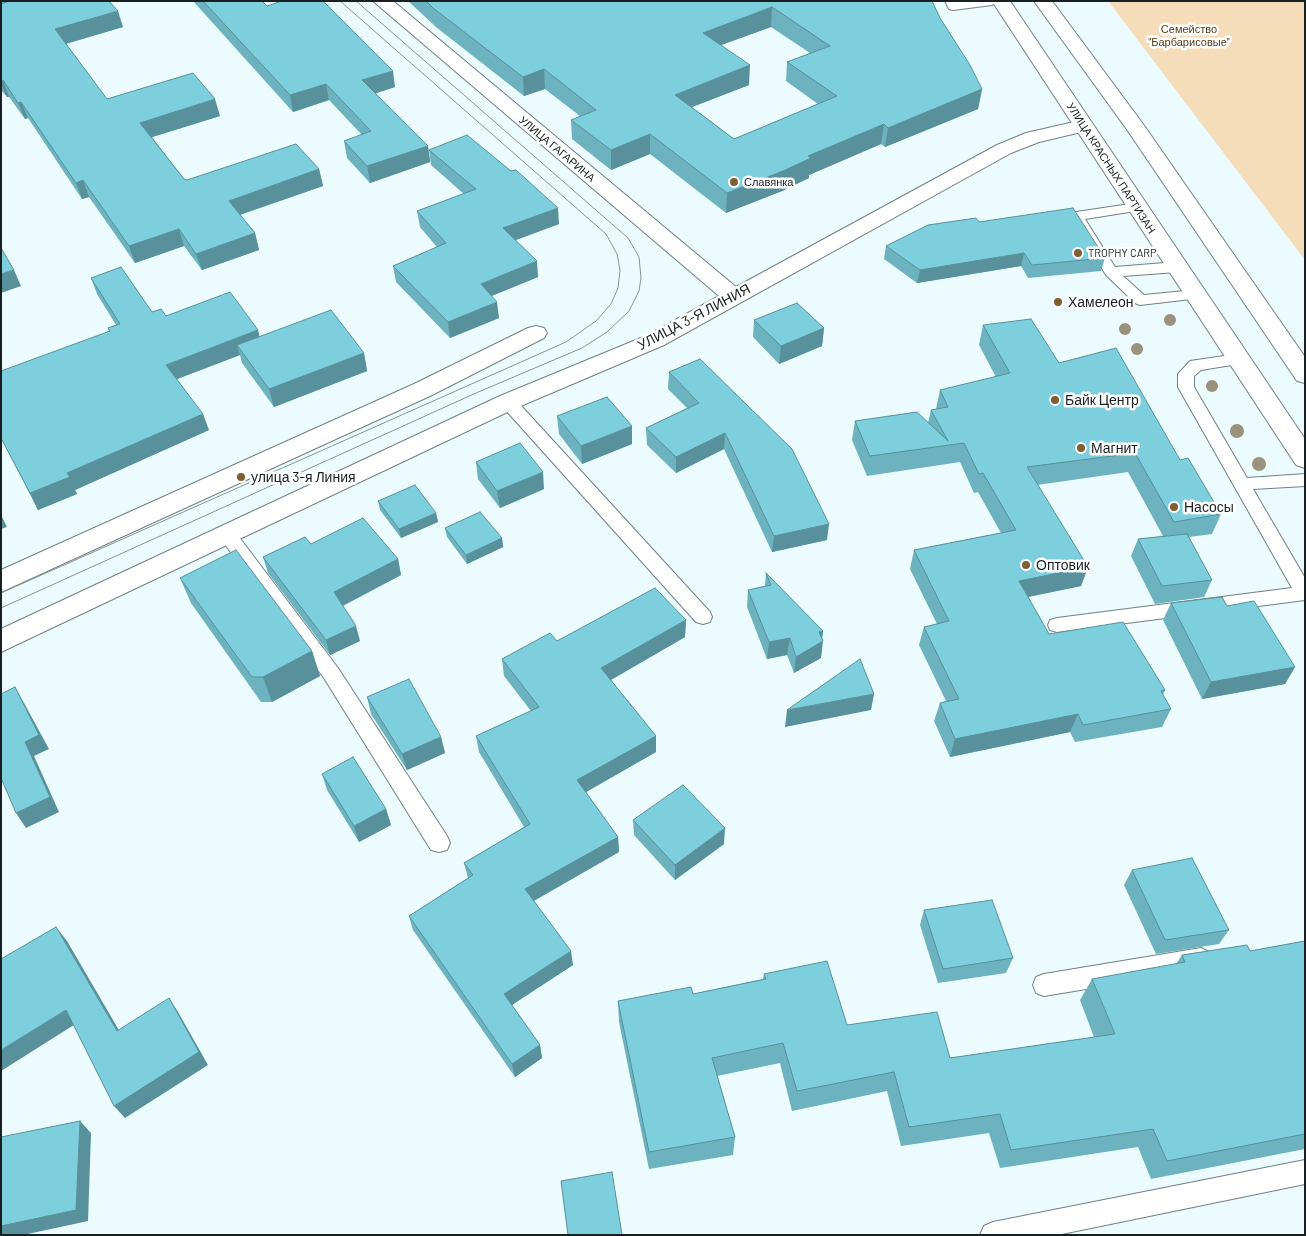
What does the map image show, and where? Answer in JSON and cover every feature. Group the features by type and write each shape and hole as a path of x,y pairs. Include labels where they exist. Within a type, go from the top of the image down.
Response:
{"main road":[{"name":"УЛИЦА ГАГАРИНА","path":"382,1 733,296"},
{"name":"УЛИЦА КРАСНЫХ ПАРТИЗАН","path":"1001,1 1305,459"},
{"path":"1043,1 1136,128 1305,375"},
{"name":"УЛИЦА 3-Я ЛИНИЯ","path":"1,641 508,402 656,340 733,296 1004,149 1033,136 1083,126"},
{"path":"1,582 422,390 536,333"}],"lane":[{"path":"950,1 953,6 992,1"},
{"path":"1137,207 1076,216 1111,272 1140,300 1195,295"},
{"path":"1111,272 1177,267"},
{"path":"1057,625 1304,593 1186,387 1186,374 1196,365 1238,359"},
{"path":"508,402 703,617"},
{"path":"1242,484 1305,480"},
{"path":"227,534 331,673 439,843"},
{"path":"1044,984 1218,956"},
{"path":"994,1235 1305,1172"}],"green space":[{"name":"Семейство \"Барбарисовые\"","path":"1108,1 1305,1 1305,260"}],"building":[{"path":"10,1 109,1 118,11 55,29 107,99 193,73 215,99 140,123 184,179 187,180 296,144 319,169 229,201 255,233 196,254 179,229 129,246 83,180 76,183 21,102 18,103 3,80 1,81 1,4"},
{"path":"203,1 262,1 267,6 282,1 323,1 393,71 362,80 428,146 367,166 344,141 371,131 326,84 290,95"},
{"path":"426,1 932,1 982,89 888,128 884,124 808,156 811,158 783,171 727,193 650,134 611,150 571,120 596,110 544,69 523,77","holes":["772,7 830,46 787,62 837,96 734,139 675,95 750,65 703,33"]},
{"path":"467,135 511,171 516,170 558,208 503,228 537,261 481,284 497,302 448,322 393,266 446,243 417,211 476,189 429,150"},
{"path":"1073,208 1105,258 1032,265 1024,253 920,270 886,246 928,225 976,218 979,222"},
{"path":"1,248 14,270 1,274"},
{"path":"121,267 152,312 161,309 166,316 230,292 258,330 166,365 203,414 67,473 70,477 30,493 1,438 1,371 110,331 108,328 120,324 91,278"},
{"path":"797,303 824,328 781,346 754,320"},
{"path":"331,310 364,353 269,389 237,345"},
{"path":"1031,319 1059,363 1116,348 1180,460 1188,458 1221,514 1174,522 1135,453 1027,467 1088,567 1019,581 1049,634 1123,622 1165,690 1161,691 1171,709 1083,725 1078,714 955,739 940,703 959,699 924,627 949,621 914,550 1016,530 983,473 979,474 964,443 870,456 855,421 917,412 948,441 931,410 948,407 940,390 1010,373 983,325"},
{"path":"700,359 792,449 829,524 774,536 725,433 676,457 646,428 699,403 669,372"},
{"path":"607,397 632,426 581,446 557,416"},
{"path":"520,443 543,472 497,491 476,462"},
{"path":"415,485 436,513 399,529 378,501"},
{"path":"480,512 502,538 466,555 445,528"},
{"path":"363,518 398,559 334,592 356,626 326,640 263,557 305,537 311,544"},
{"path":"1187,534 1212,580 1162,586 1138,539"},
{"path":"236,550 312,651 263,677 252,677 180,578"},
{"path":"766,573 823,631 819,632 823,641 796,657 790,638 769,642 748,590 771,585"},
{"path":"655,588 686,620 601,668 656,736 577,780 618,837 525,889 571,951 504,994 540,1045 512,1064 409,916 473,875 464,863 530,824 476,736 539,707 502,659 550,633 557,641"},
{"path":"1222,597 1227,606 1254,601 1295,667 1211,682 1171,603"},
{"path":"860,659 874,694 787,710"},
{"path":"409,679 441,737 402,754 367,697"},
{"path":"15,687 39,735 25,742 50,797 16,813 1,778 1,694"},
{"path":"353,757 386,809 354,826 322,774"},
{"path":"683,785 725,828 675,865 633,820"},
{"path":"1192,858 1229,930 1165,940 1132,870"},
{"path":"992,900 1013,958 943,969 924,910"},
{"path":"56,927 117,1031 169,998 199,1052 114,1106 66,1010 1,1050 1,959"},
{"path":"1305,941 1305,1134 1167,1161 1153,1129 1011,1150 1000,1114 909,1127 894,1072 797,1091 783,1043 712,1058 735,1137 649,1152 618,1001 691,987 693,994 766,979 764,974 827,961 847,1025 937,1012 950,1058 1115,1034 1092,979 1185,962 1182,955 1247,945 1250,951"},
{"path":"80,1121 76,1210 1,1226 1,1137"},
{"path":"612,1172 622,1235 568,1235 561,1181"}],"tram line":[{"path":"1,593 566,342 596,321 611,304 618,288 620,270 617,254 606,234 340,1"},
{"path":"1,608 476,393 582,348 607,332 629,311 639,291 641,278 639,257 628,238 356,1"}],"place":[{"name":"Славянка","path":"734,182"},
{"name":"TROPHY CARP","path":"1078,253"},
{"name":"Хамелеон","path":"1058,302"},
{"name":"Байк Центр","path":"1055,400"},
{"name":"Магнит","path":"1081,448"},
{"name":"улица 3-я Линия","path":"241,477"},
{"name":"Насосы","path":"1174,507"},
{"name":"Оптовик","path":"1026,565"}]}
